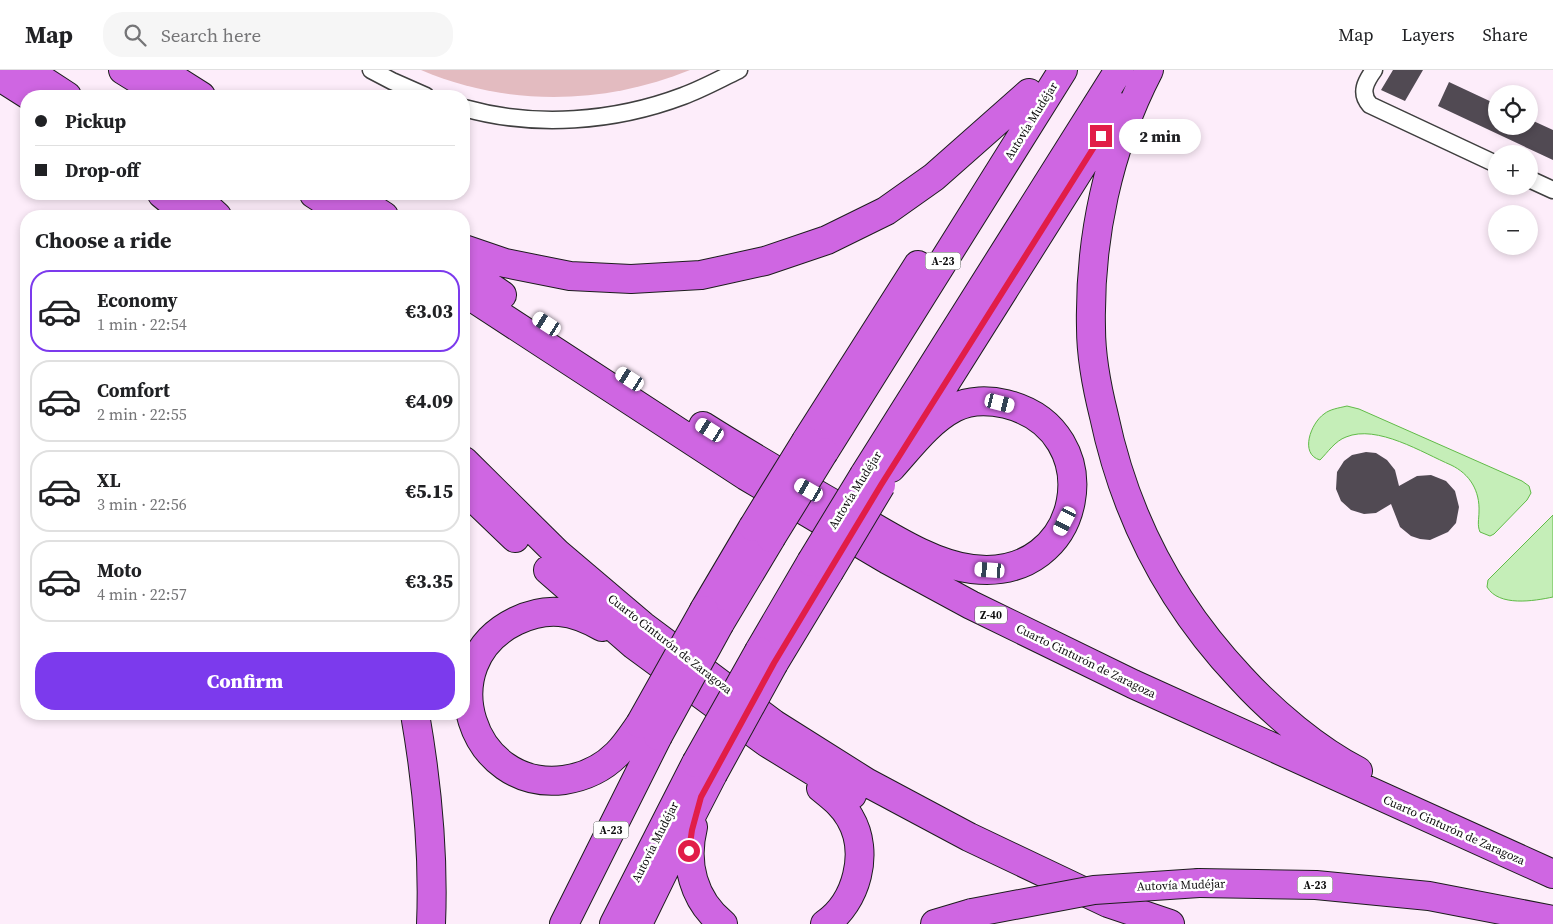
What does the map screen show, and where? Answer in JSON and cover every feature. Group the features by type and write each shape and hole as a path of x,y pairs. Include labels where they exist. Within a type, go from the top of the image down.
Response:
{"highway":[{"path":"27,70 58,90"},
{"path":"123,70 155,90"},
{"path":"160,70 192,90"},
{"path":"815,446 1043,70"},
{"name":"Autovía Mudéjar","path":"564,924 649,730 712,616 815,446 1063,70"},
{"name":"Autovía Mudéjar","path":"614,924 703,778 767,657 820,567 879,476 1119,70"},
{"path":"879,476 1143,70"},
{"path":"1149,70 1122,131 1102,200 1094,266 1091,329 1097,388 1110,448 1128,501 1153,556 1185,610 1216,652 1262,700 1307,737 1351,767 1553,870"},
{"path":"0,77 21,90"},
{"path":"0,80 20,95"},
{"path":"470,251 505,262 570,276 631,279 701,275 765,261 827,240 886,211 934,177 1029,93"},
{"path":"147,200 156,210"},
{"path":"169,200 182,210"},
{"path":"200,200 211,210"},
{"path":"336,200 361,207"},
{"path":"470,273 758,461 894,538 952,565 971,569 990,570 1008,568 1022,564 1041,553 1058,534 1069,511 1072,493 1069,463 1063,448 1045,423 1031,413 1017,407 987,402 973,402 956,407 928,427 879,476"},
{"name":"Cuarto Cinturón de Zaragoza","path":"470,296 746,476 888,560 971,605 1133,684 1553,874"},
{"name":"Cuarto Cinturón de Zaragoza","path":"470,467 556,553 643,626 774,724 866,782 969,837 1108,903 1170,924"},
{"path":"470,495 546,568 634,645 766,742 843,807 851,819 856,833 859,862 852,892 838,912 825,924"},
{"path":"470,677 478,656 488,641 498,632 522,618 550,612 572,614 596,623 634,645"},
{"path":"470,714 478,738 494,756 507,768 520,775 539,780 573,779 589,774 603,766 649,730"},
{"path":"416,720 427,797 432,887 431,924"},
{"path":"766,742 858,799 965,854 1105,913 1146,924"},
{"path":"638,924 703,778"},
{"path":"703,778 692,830 689,868 701,899 723,924"},
{"name":"Autovía Mudéjar","path":"935,924 972,913 1094,890 1199,883 1316,885 1429,896 1553,920"}],"street":[{"path":"371,70 412,90"},
{"path":"470,109 506,116 538,119 567,120 597,117 630,112 657,105 684,96 739,70"},
{"path":"1374,70 1365,87 1365,100 1376,109 1488,160"},
{"path":"1538,183 1553,190"}],"shaded area":[{"path":"421,70 690,70 657,82 624,90 556,97 487,91"},
{"path":"1347,406 1359,409 1522,481 1529,486 1531,493 1527,500 1490,536 1480,532 1478,524 1478,497 1476,490 1464,473 1414,447 1385,437 1372,434 1358,434 1338,441 1320,460 1314,457 1310,452 1309,438 1315,424 1326,412"},
{"path":"1553,515 1553,597 1527,601 1500,598 1487,587 1488,580"}],"building":[{"path":"1393,70 1423,70 1405,101 1381,90"},
{"path":"1449,82 1488,100 1488,129 1438,106"},
{"path":"1538,123 1553,130 1553,160 1538,153 1538,145 1521,145 1500,135 1538,135"},
{"path":"1366,452 1376,453 1387,460 1395,470 1399,486 1417,476 1431,475 1446,481 1455,491 1459,507 1456,523 1448,532 1430,540 1420,539 1411,536 1400,527 1391,504 1376,513 1364,514 1351,510 1341,501 1336,489 1337,472 1344,461 1352,455"}],"route":[{"path":"689,851 692,830 701,797 774,663 881,485 1101,136"}]}
